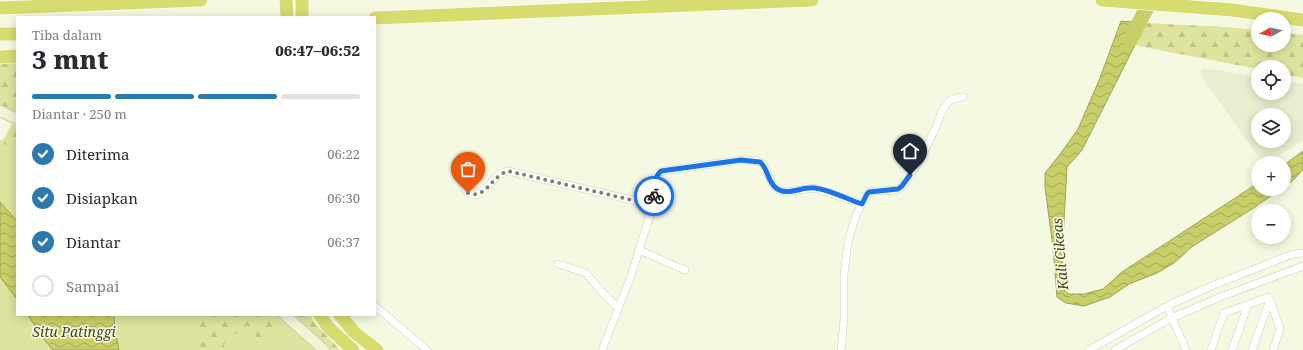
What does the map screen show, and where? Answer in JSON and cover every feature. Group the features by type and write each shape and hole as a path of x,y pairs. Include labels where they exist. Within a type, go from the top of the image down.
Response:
{"highway":[{"path":"0,8 201,0"},
{"path":"286,0 287,16"},
{"path":"302,0 302,16"},
{"path":"376,18 812,0"},
{"path":"1102,0 1232,10 1303,20"},
{"path":"0,34 16,34"},
{"path":"0,57 16,56"},
{"path":"321,316 328,327 352,350"},
{"path":"341,316 354,332 377,350"}],"main road":[{"path":"0,111 16,119"},
{"path":"285,316 324,350"}],"street":[{"path":"841,350 844,319 844,275 848,242 856,215 869,192 894,190 902,186 930,141 942,111 948,102 955,98 963,97"},
{"path":"602,350 631,276 653,205 658,173 661,171 741,160 760,162 765,168 773,185 779,190 785,192 814,188 862,204"},
{"path":"463,185 468,193 472,195 479,194 483,192 502,173 508,171 653,205"},
{"path":"639,250 685,270"},
{"path":"1089,350 1167,306 1214,285 1293,254 1303,253"},
{"path":"558,264 568,266 587,274 618,308"},
{"path":"1115,350 1171,318 1223,296 1303,266"},
{"path":"1214,285 1223,296"},
{"path":"1211,350 1224,313 1269,297 1280,329 1273,350"},
{"path":"1252,350 1270,300"},
{"path":"1232,350 1248,305"},
{"path":"1167,306 1186,350"},
{"path":"376,307 427,350"}],"shaded area":[{"path":"1203,68 1251,76 1251,100 1291,100 1291,82 1303,84 1303,140 1279,156 1258,156 1252,148 1291,148 1291,108 1251,108 1251,146 1199,73"}],"green space":[{"path":"1144,23 1251,29 1251,52 1291,52 1291,34 1303,35 1303,78 1291,75 1291,60 1251,60 1251,68 1135,45"},
{"path":"0,60 16,60 16,114 0,107"},
{"path":"12,124 16,126 16,148 0,143 0,140 3,140"},
{"path":"16,133 16,316 279,316 316,350 0,350 0,143 12,146"},
{"path":"194,316 279,316 306,337 280,329 273,336 261,343 247,325 225,342 223,350 190,350 199,326"},
{"path":"293,316 311,316 313,321 340,350 332,350 314,336"}],"water":[{"name":"Kali Cikeas","path":"1121,21 1144,23 1135,45 1082,150 1067,167 1062,258 1064,290 1069,294 1084,294 1103,289 1122,272 1251,188 1251,196 1271,196 1259,204 1251,204 1251,210 1193,246 1174,263 1157,273 1129,284 1110,297 1084,306 1066,303 1057,297 1053,248 1045,187 1045,173 1078,129 1100,78"},
{"path":"1303,151 1303,170 1291,182 1291,160"},
{"name":"Situ Patinggi","path":"0,202 16,220 16,298 0,277"},
{"name":"Situ Patinggi","path":"29,316 114,316 119,350 53,350"}],"waterway":[{"name":"Kali Cikeas","path":"1130,40 1151,0"}],"way so far":[{"path":"468,193 472,195 483,192 502,173 508,171 653,205 654,196"}],"route":[{"path":"654,196 658,173 661,171 741,160 750,160 763,164 773,185 779,190 785,192 814,188 839,195 862,204 869,192 873,190 898,189 910,175"}]}
